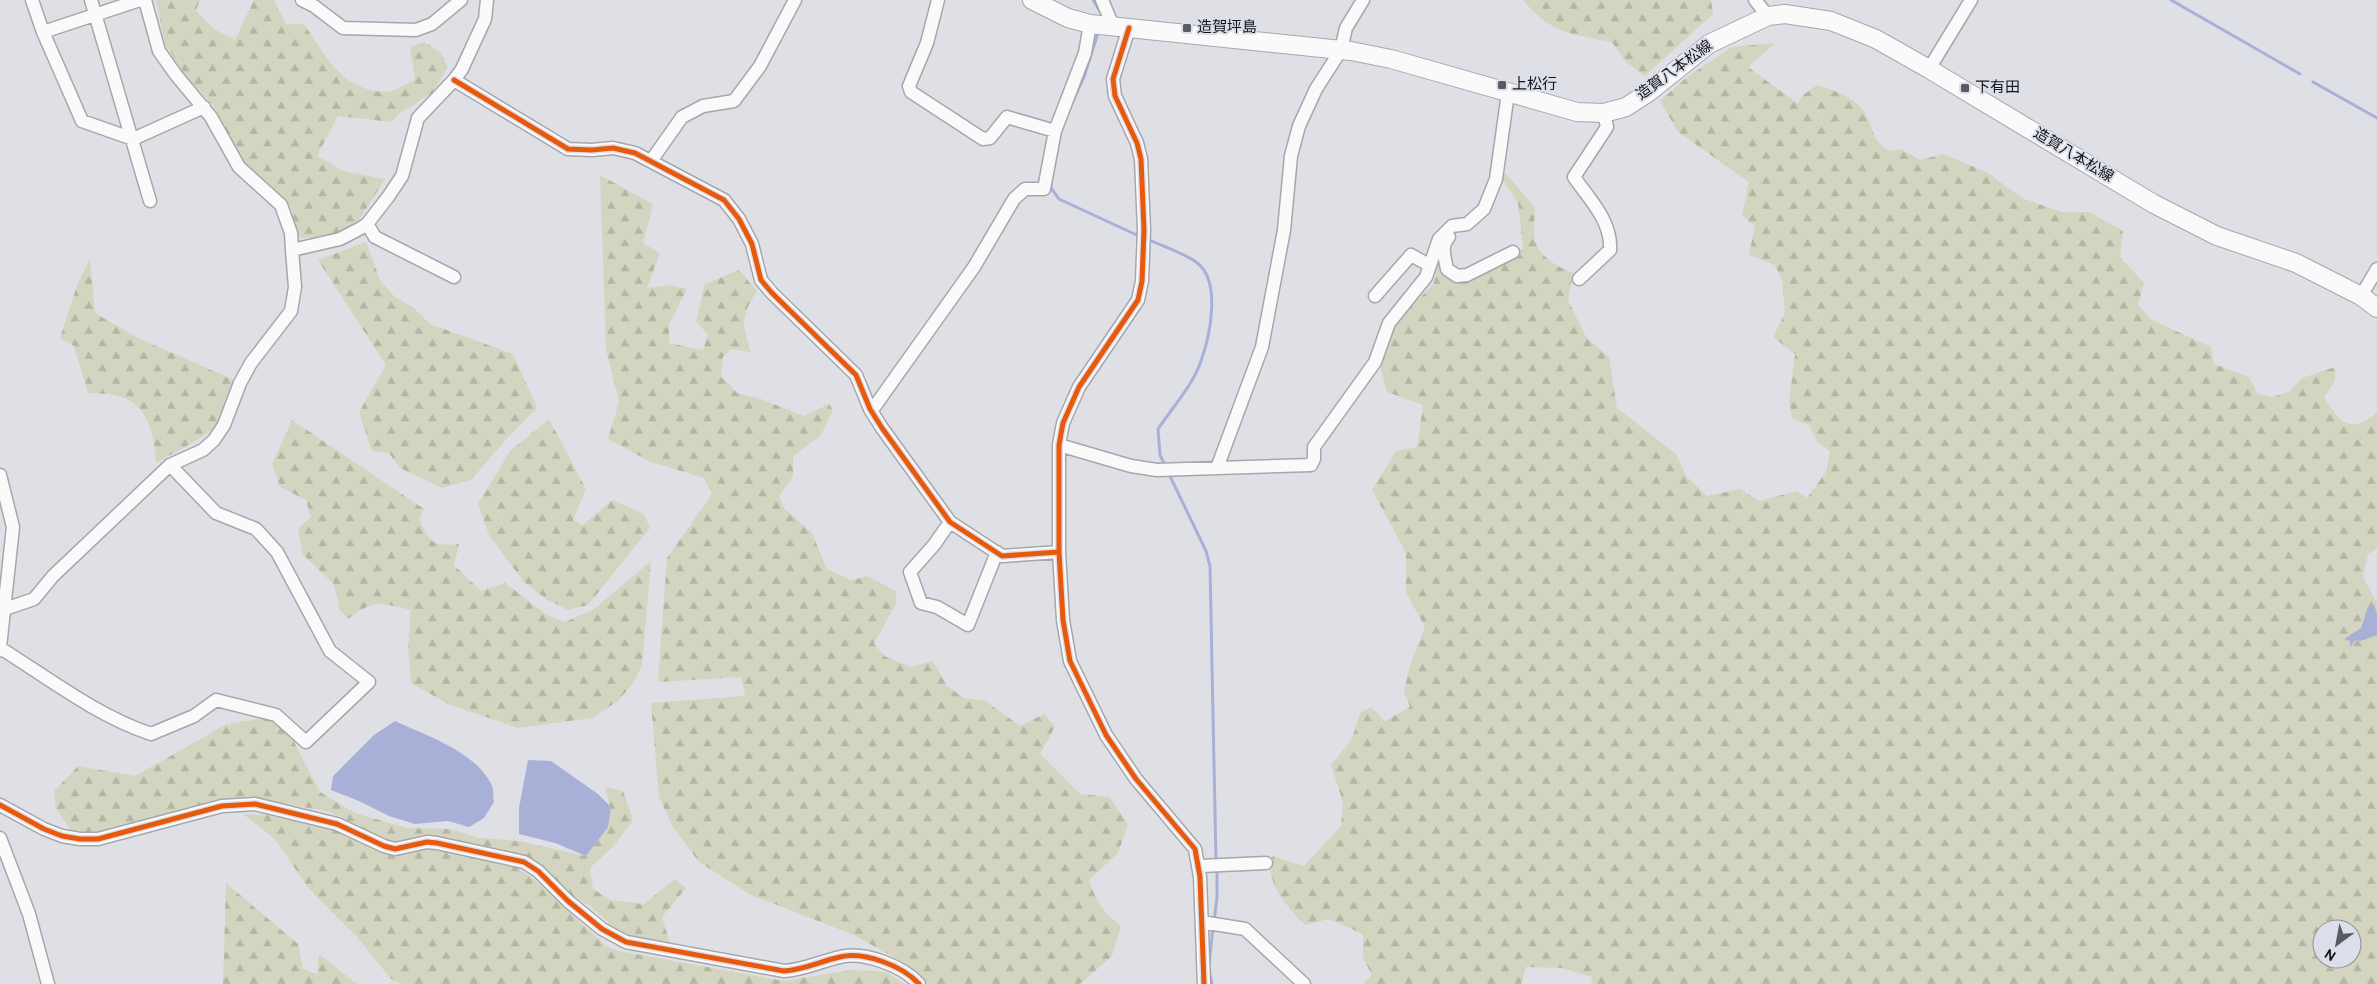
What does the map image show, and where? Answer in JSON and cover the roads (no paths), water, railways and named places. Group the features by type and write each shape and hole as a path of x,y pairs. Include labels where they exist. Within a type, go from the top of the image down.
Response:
{"main road":[{"name":"造賀八本松線","path":"1032,0 1068,18 1100,25 1341,50 1391,59 1577,112 1604,113 1626,106 1649,92 1709,44 1768,16 1786,14 1831,21 1876,39 1929,69 2154,204 2218,236 2296,263 2361,296 2377,308"}],"street":[{"path":"32,0 43,32 82,121 134,139 204,107"},
{"path":"91,0 134,139 150,200"},
{"path":"43,32 140,0"},
{"path":"5,609 34,599 53,576 170,465 203,450 214,440 224,425 240,382 251,363 290,311 295,287 291,233 281,205 239,167 204,107 176,75 159,51 145,0"},
{"path":"302,0 314,6 343,28 416,30 432,24 461,0"},
{"path":"292,250 340,239 367,224 402,176 410,153 418,118 454,80 485,19 487,0"},
{"path":"651,161 682,117 704,106 734,101 760,66 795,0"},
{"path":"938,0 927,43 909,86 911,92 982,139 990,138 1007,117 1054,131"},
{"path":"870,409 875,406 974,266 1014,200 1024,189 1044,189 1054,131 1085,53 1100,25 1110,19 1102,0"},
{"path":"1216,468 1262,348 1284,230 1290,164 1299,126 1316,89 1341,50 1346,28 1364,0"},
{"path":"1755,0 1768,16"},
{"path":"1929,69 1971,0"},
{"path":"1129,28 1113,80 1115,96 1137,143 1141,159 1144,230 1142,282 1138,300 1078,386 1063,423 1059,445 1059,552 1063,620 1070,661 1106,735 1136,779 1195,849 1204,866 1204,984"},
{"path":"454,80 568,149 592,150 613,148 635,153 724,200 739,219 752,244 761,280 856,375 870,409 950,522 1002,556 1059,552"},
{"path":"1059,445 1131,466 1157,470 1311,465 1314,459 1314,447 1375,362 1389,323 1426,277 1428,265 1439,239 1452,226 1467,224 1484,209 1491,195 1503,137 1508,93"},
{"path":"1579,279 1610,250 1611,239 1606,224 1574,177 1607,127 1604,113"},
{"path":"367,224 375,237 454,277"},
{"path":"1452,226 1453,231 1445,240 1443,253 1447,269 1457,276 1467,275 1513,252"},
{"path":"1374,296 1411,255 1428,265"},
{"path":"2361,296 2377,269"},
{"path":"0,475 13,527 0,649 88,704 131,727 152,734 194,716 216,700 276,715 306,742 369,682 330,651 277,552 256,529 216,513 170,465"},
{"path":"950,522 934,545 910,572 921,603 937,607 968,625 997,552"},
{"path":"0,806 62,836 98,839 222,806 255,804 337,824 384,846 395,849 427,842 437,843 524,862 538,871 568,901 614,938 637,946 784,970 794,970 842,956 854,956 880,962 902,971 919,984"},
{"path":"0,838 29,914 48,984"},
{"path":"1204,866 1266,863"},
{"path":"1203,916 1223,924 1245,929 1304,984"}],"water":[{"path":"2374,605 2377,614 2377,635 2361,641 2356,640 2350,647 2350,641 2344,639 2361,628 2368,607"},
{"path":"395,721 450,746 463,754 485,774 492,786 494,802 484,818 469,827 448,821 415,824 389,816 331,790 333,776 374,735"},
{"path":"528,760 551,761 598,794 611,807 608,827 586,856 555,843 519,834 519,808"}],"waterway":[{"path":"1093,0 1101,13"},
{"path":"2171,0 2300,74"},
{"path":"1073,101 1084,77 1099,30"},
{"path":"2313,82 2377,118"},
{"path":"1051,183 1051,188 1059,199 1141,237"},
{"path":"1147,239 1196,262 1204,270 1209,282 1211,295 1212,309 1208,338 1201,361 1188,388 1158,429 1160,455 1166,467"},
{"path":"1168,472 1206,551 1210,566 1216,862"},
{"path":"1214,922 1217,897 1217,868"},
{"path":"1209,964 1213,928"},
{"path":"1209,970 1212,984"}],"place":[{"name":"造賀坪島","path":"1187,28"},
{"name":"上松行","path":"1502,85"},
{"name":"下有田","path":"1965,88"}]}
